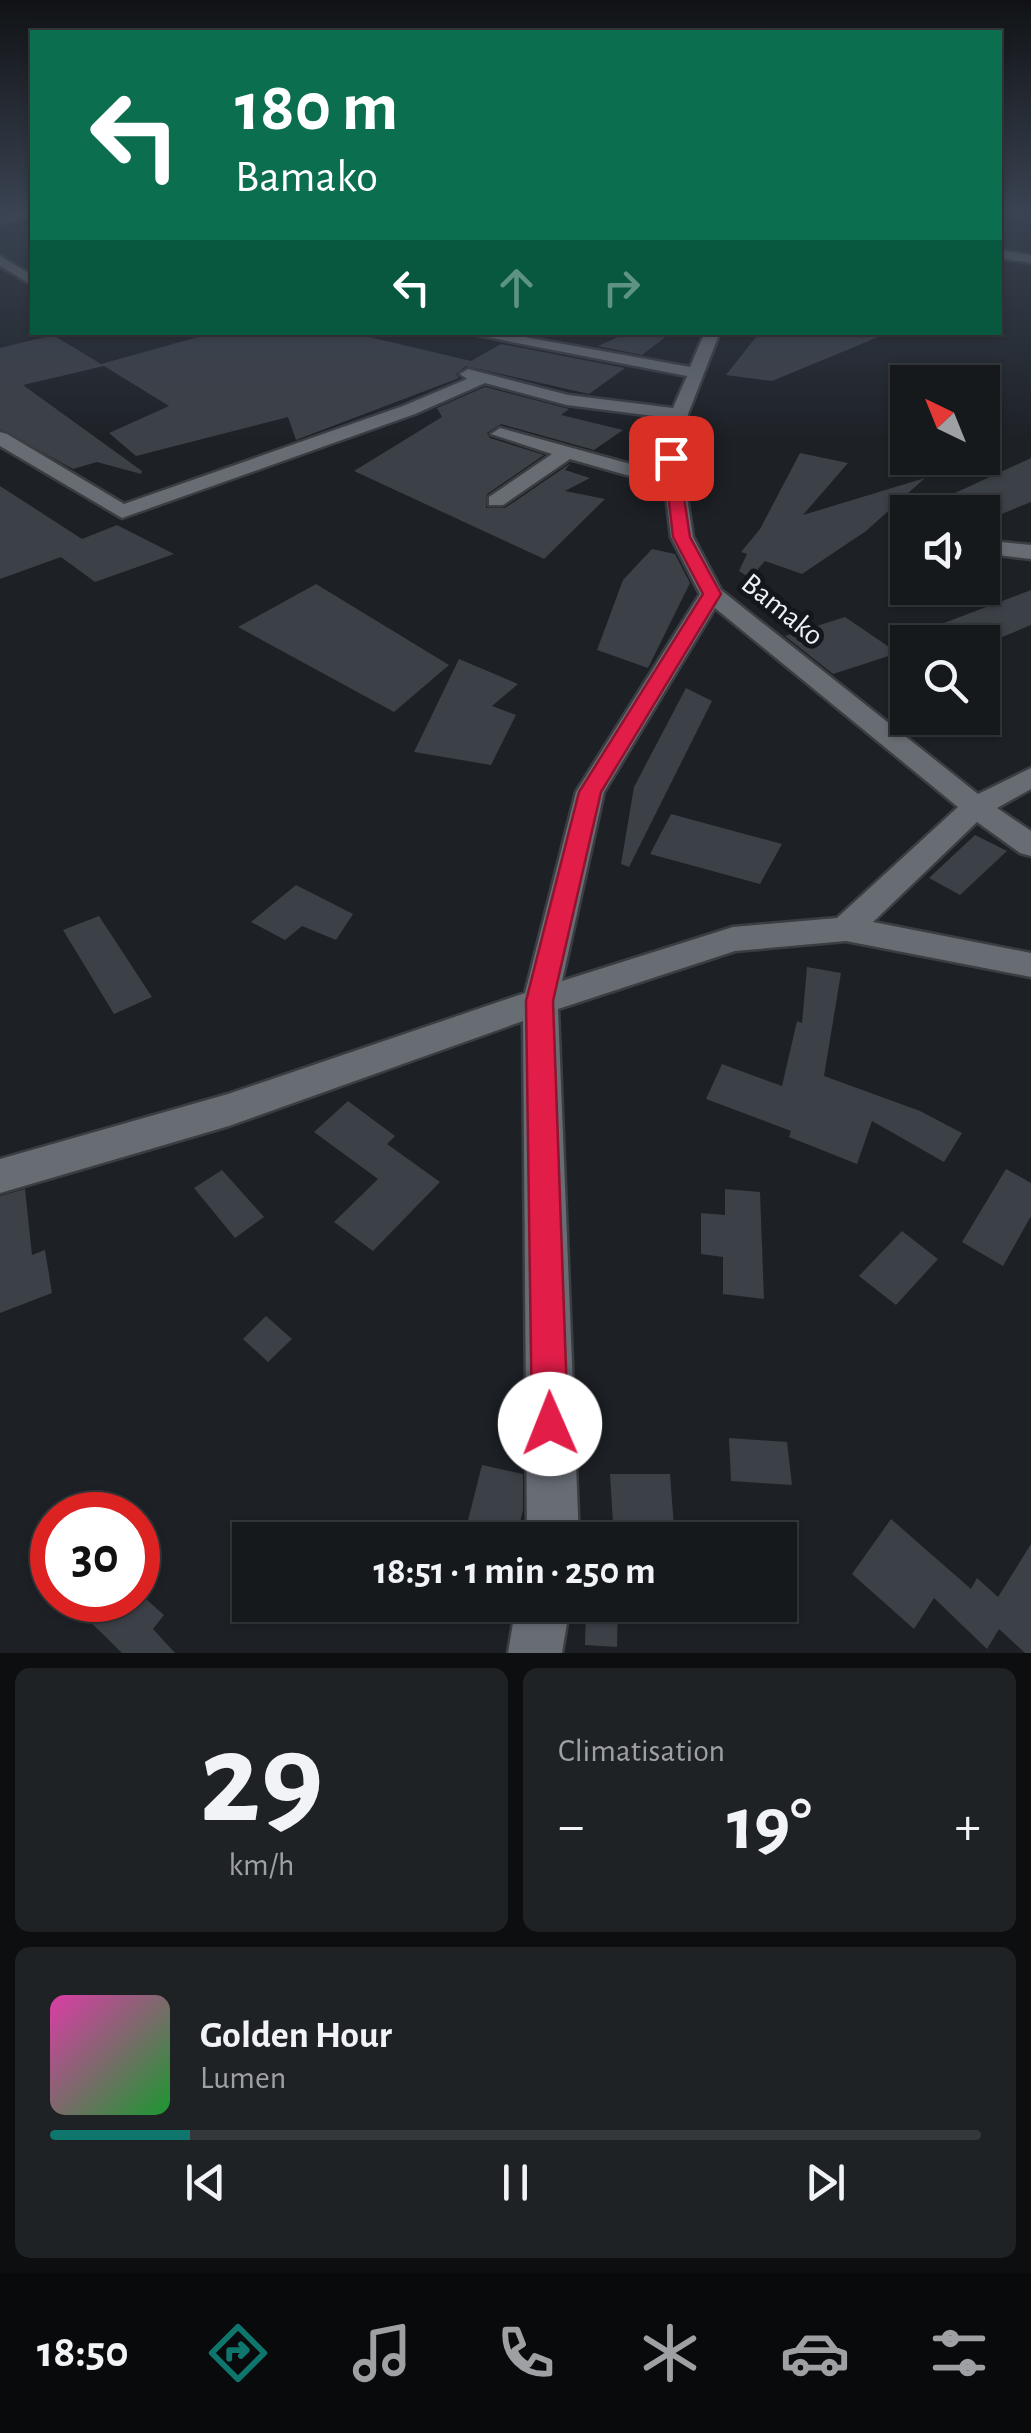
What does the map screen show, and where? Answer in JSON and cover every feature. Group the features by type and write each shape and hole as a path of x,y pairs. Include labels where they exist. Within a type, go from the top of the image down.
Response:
{"street":[{"path":"471,335 491,359 566,400 679,414"},
{"name":"Bamako","path":"711,335 679,414 671,458 682,537 712,594 976,808 1031,846"},
{"path":"4,445 122,512 409,410 491,359 698,374"},
{"path":"566,400 500,434 674,482"},
{"path":"496,501 568,452"},
{"path":"1000,548 1031,552"},
{"path":"553,1522 540,1001 590,792 712,594"},
{"path":"846,929 976,808 1031,777"},
{"path":"0,1176 229,1110 540,1001 733,939 846,929 1031,965"},
{"path":"536,1653 541,1622"}],"building":[{"path":"53,335 101,364 205,335 361,335 471,361 501,344 625,368 589,394 466,366 456,374 459,378 296,440 288,417 136,456 109,433 169,406 104,366 23,385 141,474 97,462 73,469 0,429 0,348"},
{"path":"622,335 668,335 642,355 598,346"},
{"path":"758,335 883,335 772,381 726,375"},
{"path":"485,387 569,409 561,415 623,430 594,450 501,424 487,433 490,438 544,455 487,494 486,508 505,508 571,463 565,470 590,478 565,491 605,499 544,559 354,471 442,417 437,408"},
{"path":"800,453 848,463 803,515 925,478 906,495 890,495 890,509 866,531 802,574 765,561 750,578 739,571 747,554 741,552 760,529"},
{"path":"1031,458 1031,502 1000,515 1000,495 951,495 1000,475"},
{"path":"0,486 82,539 117,525 174,554 95,582 61,557 0,579"},
{"path":"652,549 675,554 690,583 648,668 597,650 623,580"},
{"path":"316,584 449,665 394,712 238,627"},
{"path":"1031,590 1031,625 1000,638 1000,625 944,623 1000,605"},
{"path":"845,617 890,648 890,656 833,674 785,636"},
{"path":"459,659 518,684 492,706 516,715 491,765 414,752"},
{"path":"686,688 712,701 629,867 621,864 634,787"},
{"path":"671,814 782,844 760,884 650,854"},
{"path":"975,835 1007,851 960,895 929,878"},
{"path":"296,885 353,914 336,940 302,926 285,940 251,922"},
{"path":"99,916 152,997 114,1014 63,930"},
{"path":"807,967 841,973 824,1076 920,1111 962,1133 944,1162 872,1121 857,1164 789,1137 791,1131 706,1099 722,1064 782,1086 797,1021 802,1023"},
{"path":"348,1101 395,1136 387,1144 440,1182 373,1251 334,1222 378,1179 314,1132"},
{"path":"1006,1169 1031,1183 1031,1216 1003,1266 962,1242"},
{"path":"222,1170 264,1217 235,1238 194,1188"},
{"path":"25,1189 32,1255 45,1250 52,1293 0,1313 0,1196"},
{"path":"725,1189 760,1192 764,1299 723,1294 723,1257 701,1254 701,1213 725,1215"},
{"path":"902,1231 938,1259 896,1305 859,1276"},
{"path":"266,1316 292,1339 268,1362 243,1339"},
{"path":"729,1438 787,1442 792,1485 731,1481"},
{"path":"482,1465 523,1474 520,1522 468,1522"},
{"path":"610,1474 670,1474 674,1522 613,1522"},
{"path":"891,1519 971,1589 977,1578 998,1597 1031,1544 1031,1653 1025,1653 999,1629 987,1649 934,1598 914,1629 852,1574"},
{"path":"90,1622 158,1622 153,1629 175,1653 122,1653"},
{"path":"586,1622 618,1622 617,1647 585,1645"}],"route":[{"path":"550,1424 540,1001 590,792 712,594 682,537 671,458"}]}
